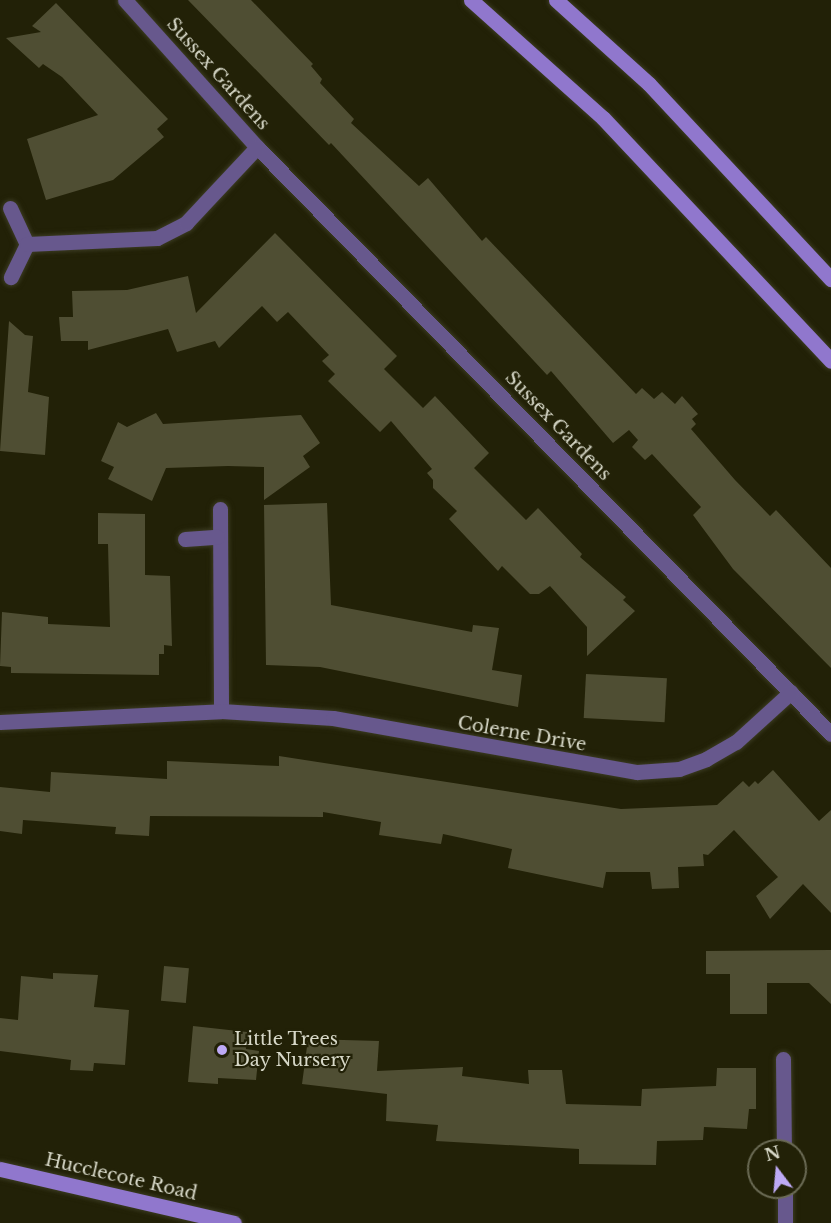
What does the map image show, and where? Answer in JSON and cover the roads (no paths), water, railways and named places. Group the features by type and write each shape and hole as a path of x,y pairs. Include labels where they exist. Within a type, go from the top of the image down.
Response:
{"street":[{"name":"Sussex Gardens","path":"125,0 257,147 831,734"},
{"path":"471,0 603,118 831,361"},
{"path":"556,0 649,84 831,279"},
{"name":"Sussex Gardens","path":"27,244 157,238 186,223 257,147"},
{"path":"10,208 27,244 11,277"},
{"path":"220,509 217,537 221,711"},
{"path":"185,539 217,537"},
{"name":"Colerne Drive","path":"0,722 221,711 333,718 637,772 679,769 706,759 736,742 791,692"},
{"path":"783,1059 784,1139"},
{"name":"Hucclecote Road","path":"0,1170 234,1223"},
{"path":"785,1199 785,1223"}],"place":[{"name":"Little Trees Day Nursery","path":"222,1050"}]}
